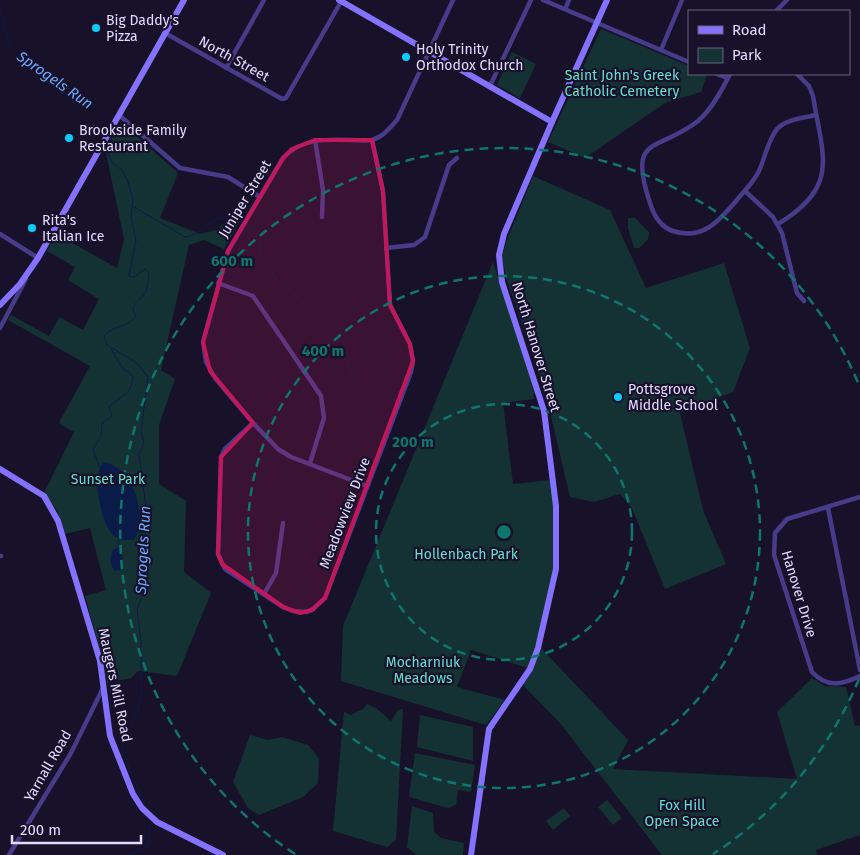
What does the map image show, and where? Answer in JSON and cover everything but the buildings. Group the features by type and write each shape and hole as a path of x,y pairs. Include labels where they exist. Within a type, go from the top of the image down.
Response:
{"street":[{"path":"0,328 30,271 184,0"},
{"path":"226,68 264,0"},
{"path":"341,0 552,122"},
{"name":"North Street","path":"165,33 282,99 290,93 341,0"},
{"path":"372,140 383,134 397,120 454,0"},
{"path":"490,86 530,0"},
{"path":"543,0 688,62"},
{"path":"564,9 569,0"},
{"name":"North Hanover Street","path":"471,855 489,729 530,669 538,648 556,569 556,506 544,411 502,282 498,261 504,234 607,0"},
{"path":"661,50 682,0"},
{"path":"777,10 787,0"},
{"path":"778,224 806,205 820,183 824,166 811,90 798,75"},
{"path":"729,76 713,103 700,119 651,147 644,158 642,179 656,218 672,231 683,234 697,233 714,226 759,172 778,128 790,121 816,116"},
{"path":"119,115 180,168 228,177 260,197"},
{"path":"315,140 323,190 322,217"},
{"name":"Juniper Street","path":"367,486 291,457 278,449 215,378 206,362 203,342 228,252 283,158 292,149 315,140 372,140"},
{"name":"Meadowview Drive","path":"253,423 225,449 221,457 218,554 229,573 283,607 300,613 312,610 322,603 411,372 413,361 410,344 390,305 383,191 372,140"},
{"path":"386,248 414,245 425,237 450,165 456,158"},
{"path":"744,191 778,224 785,240 797,293 804,301"},
{"path":"0,234 38,258"},
{"path":"0,305 30,271"},
{"path":"218,283 253,296 321,396 324,418 310,463"},
{"name":"Maugers Mill Road","path":"0,469 31,486 44,496 52,508 65,541 93,634 104,686 110,736 126,780 142,808 157,822 223,855"},
{"name":"Hanover Drive","path":"860,497 828,508 795,516 782,523 775,533 773,549 812,672 823,682 830,684 845,683 860,676"},
{"path":"828,508 860,670"},
{"path":"264,594 276,573 283,523"},
{"name":"Yarnall Road","path":"9,855 71,753 104,686"}],"highlighted area":[{"path":"315,140 372,140 383,191 390,305 410,344 413,361 325,598 312,610 300,613 283,607 222,564 218,554 221,457 253,423 210,371 203,342 228,251 283,158 292,149"}],"green space":[{"name":"Saint John's Greek Catholic Cemetery","path":"601,29 688,66 688,75 707,75 701,92 665,103 585,158 548,142"},
{"path":"512,52 536,64 520,98 497,85"},
{"name":"Sunset Park","path":"123,124 178,173 160,218 200,234 220,229 221,225 241,219 224,249 204,240 189,245 161,370 175,379 159,425 159,484 186,501 184,572 211,593 177,676 138,671 131,678 107,683 85,596 106,590 90,528 65,534 57,511 44,493 74,432 59,423 90,366 8,320 11,315 49,336 59,317 83,330 99,299 68,280 75,267 47,251 56,234 117,268 124,239 105,148 118,125"},
{"path":"533,176 610,210 646,288 724,263 750,348 733,392 680,413 703,510 726,564 665,589 632,508 620,494 594,502 570,497 546,395 506,277 502,257"},
{"path":"628,218 635,218 649,232 648,239 639,248 634,248 628,228"},
{"name":"Hollenbach Park","path":"493,262 535,393 533,394 534,399 503,403 513,484 551,480 555,548 550,594 528,668 471,650 457,687 505,700 486,725 341,681 343,626"},
{"name":"Fox Hill Open Space","path":"540,647 628,740 613,769 797,779 777,712 812,678 825,686 846,687 855,726 860,725 860,835 816,850 817,855 662,855 560,723 523,685 531,673"},
{"path":"367,704 377,709 391,721 398,710 403,709 396,840 387,847 333,831 344,712 351,715 363,709"},
{"path":"420,715 473,727 473,761 417,747"},
{"path":"250,735 268,740 282,737 308,745 319,759 318,783 303,797 259,815 248,808 233,782"},
{"path":"415,753 475,765 471,792 458,790 456,805 448,808 409,797"},
{"path":"607,800 622,818 613,825 598,807"},
{"path":"412,806 433,813 434,832 441,838 464,843 463,855 416,855 407,847"},
{"path":"564,808 570,816 553,830 546,821"}],"water":[{"path":"104,462 114,466 123,473 136,494 140,518 134,540 116,538 109,530 101,511 98,477"},
{"path":"119,547 122,555 122,564 120,570 114,571 111,556 113,550"}],"waterway":[{"name":"Sprogels Run","path":"0,9 11,49 57,84 88,101 111,122"},
{"name":"Sprogels Run","path":"115,127 108,153 112,163 122,170 128,182 133,200 131,217 136,240 129,276 134,277 145,269 149,274 145,293 133,309 136,316 133,320 108,332 104,336 107,345 137,363 148,377 141,431 144,444 139,454 147,516 145,524 145,562 142,570 143,594 137,609 141,643 141,700 137,713 122,741 124,754 143,801"},
{"path":"134,207 185,237 193,235 215,220 222,218 235,218 247,224 252,229 259,243 260,256 269,265 277,281 314,310 330,317 344,346 354,381 366,399 389,424"},
{"path":"100,468 93,449 101,436 102,423 112,416 109,407 127,392 133,377 123,369 111,349"},
{"path":"392,426 403,432"},
{"path":"118,539 118,547"},
{"name":"Sprogels Run","path":"129,855 149,845 149,825"}],"place":[{"name":"Big Daddy's Pizza","path":"96,28"},
{"name":"Holy Trinity Orthodox Church","path":"406,57"},
{"name":"Brookside Family Restaurant","path":"69,138"},
{"name":"Rita's Italian Ice","path":"32,228"},
{"name":"Pottsgrove Middle School","path":"618,397"}],"park label":[{"name":"Mocharniuk Meadows","path":"423,670"}]}
